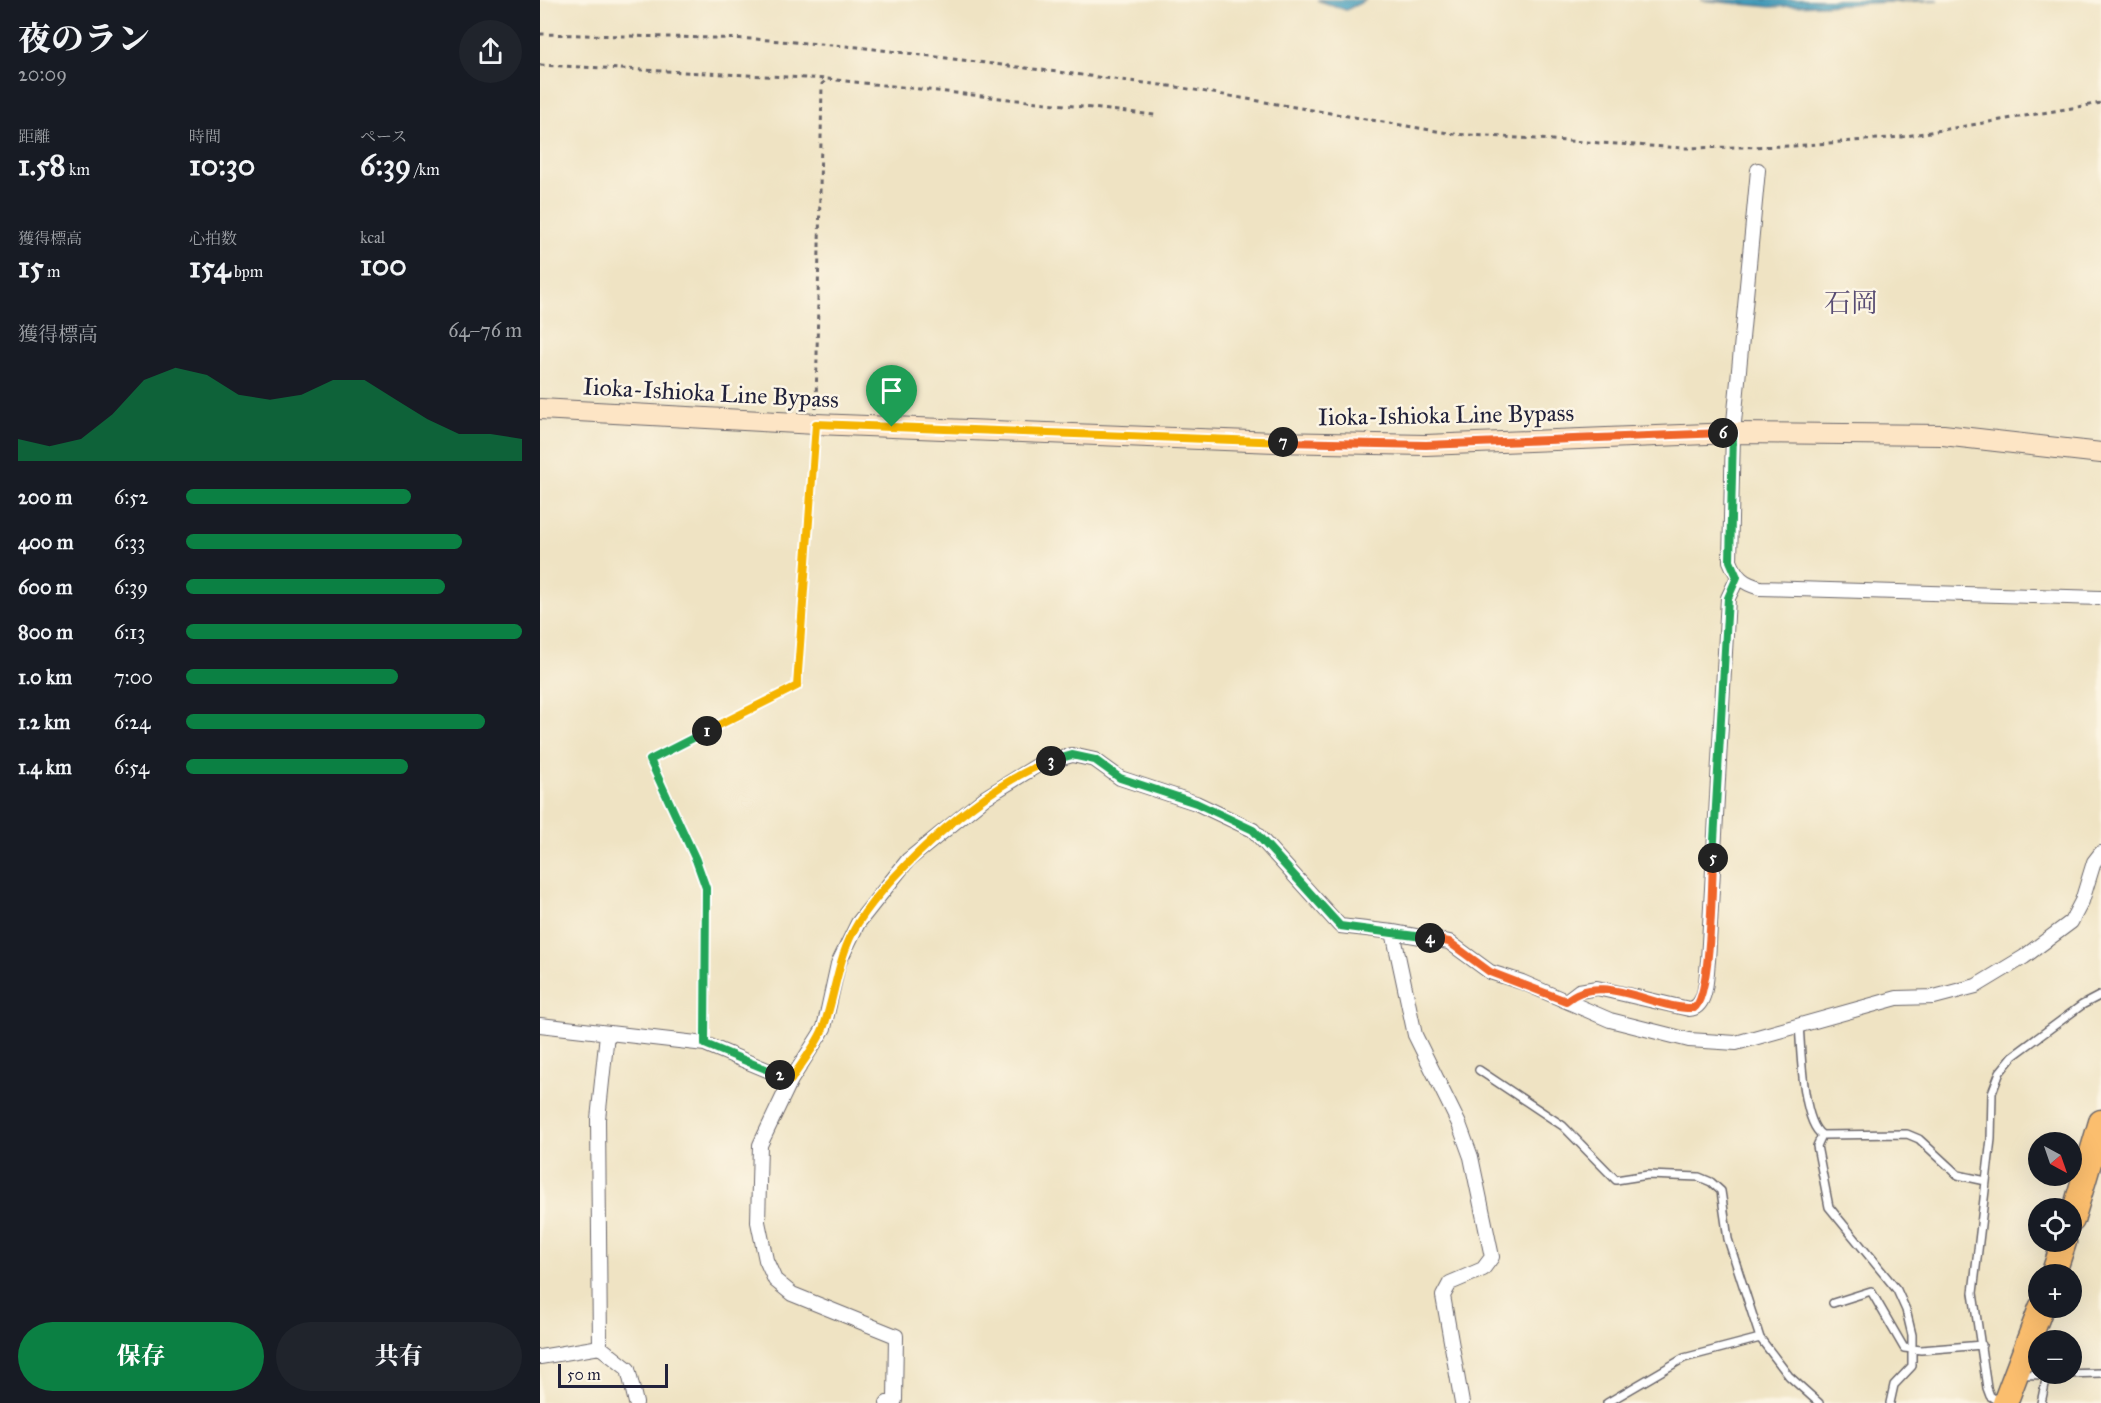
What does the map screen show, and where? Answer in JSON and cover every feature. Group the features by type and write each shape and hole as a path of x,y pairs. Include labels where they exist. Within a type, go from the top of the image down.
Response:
{"highway":[{"path":"2079,1198 2101,1122"},
{"path":"2003,1403 2037,1318"}],"main road":[{"name":"Iioka-Ishioka Line Bypass","path":"540,409 816,424 1275,442 1426,445 1733,433 1942,435 2101,453"}],"street":[{"path":"1758,170 1733,433 1730,561 1737,577 1743,582 1760,588 2101,598"},
{"path":"1566,1001 1579,991 1597,988 1689,1009 1701,1002 1708,961 1728,598 1737,577"},
{"path":"887,1403 895,1400 896,1336 792,1293 775,1280 766,1260 758,1222 760,1145 791,1080 824,1028 838,964 858,923 908,860 986,797 1038,765 1072,755 1095,760 1120,778 1196,803 1253,830 1340,926 1449,942 1490,972 1610,1020 1653,1033 1705,1042 1736,1043 1897,998 1934,997 1976,986 2024,957 2071,922 2082,901 2094,862 2101,853"},
{"path":"1393,932 1415,1035 1460,1124 1471,1156 1492,1257 1483,1269 1450,1283 1443,1296 1462,1403"},
{"path":"540,1026 705,1044 791,1080"},
{"path":"600,1347 598,1119 607,1034"},
{"path":"540,1357 600,1347 628,1369 636,1403"}],"lane":[{"path":"2003,1403 1990,1396 1987,1388 1973,1293 1991,1139 1992,1093 2000,1072 2013,1056 2082,1005 2101,995"},
{"path":"1799,1024 1809,1107 1815,1128 1822,1135 1907,1134 1919,1139 1958,1175 1986,1180"},
{"path":"1479,1070 1563,1126 1616,1180 1648,1175 1699,1177 1716,1186 1724,1198 1728,1239 1760,1338 1789,1376 1819,1403"},
{"path":"1822,1135 1817,1146 1829,1207 1897,1290 1906,1310 1913,1349 1912,1366 1894,1385 1890,1403"},
{"path":"1833,1303 1871,1291 1904,1348 1982,1345"},
{"path":"1607,1403 1684,1358 1760,1338"},
{"path":"2082,1374 2101,1373"},
{"path":"2016,1374 2028,1374"},
{"path":"2041,1403 2045,1384"}],"path":[{"path":"540,34 755,39 858,47 1177,87 1454,135 1683,148 1793,146 1901,137 2101,103"},
{"path":"540,65 828,79 1155,115"},
{"path":"705,1044 706,888 696,860 650,760 797,686 816,424 822,84 828,79"}],"water":[{"path":"1317,0 1366,0 1346,10"},
{"path":"1701,0 1938,0 1770,7"}],"district":[{"name":"石岡","path":"1851,303"}],"route":[{"path":"816,424 892,427 1275,442 1426,445 1733,433 1730,561 1737,577 1728,598 1708,961 1701,1002 1698,1006 1689,1009 1597,988 1579,991 1566,1001 1522,982 1490,972 1449,942 1340,926 1253,830 1196,803 1120,778 1095,760 1072,755 1038,765 986,797 908,860 858,923 838,964 824,1028 791,1080 705,1044 706,888 696,860 650,760 797,686 816,424"}]}
